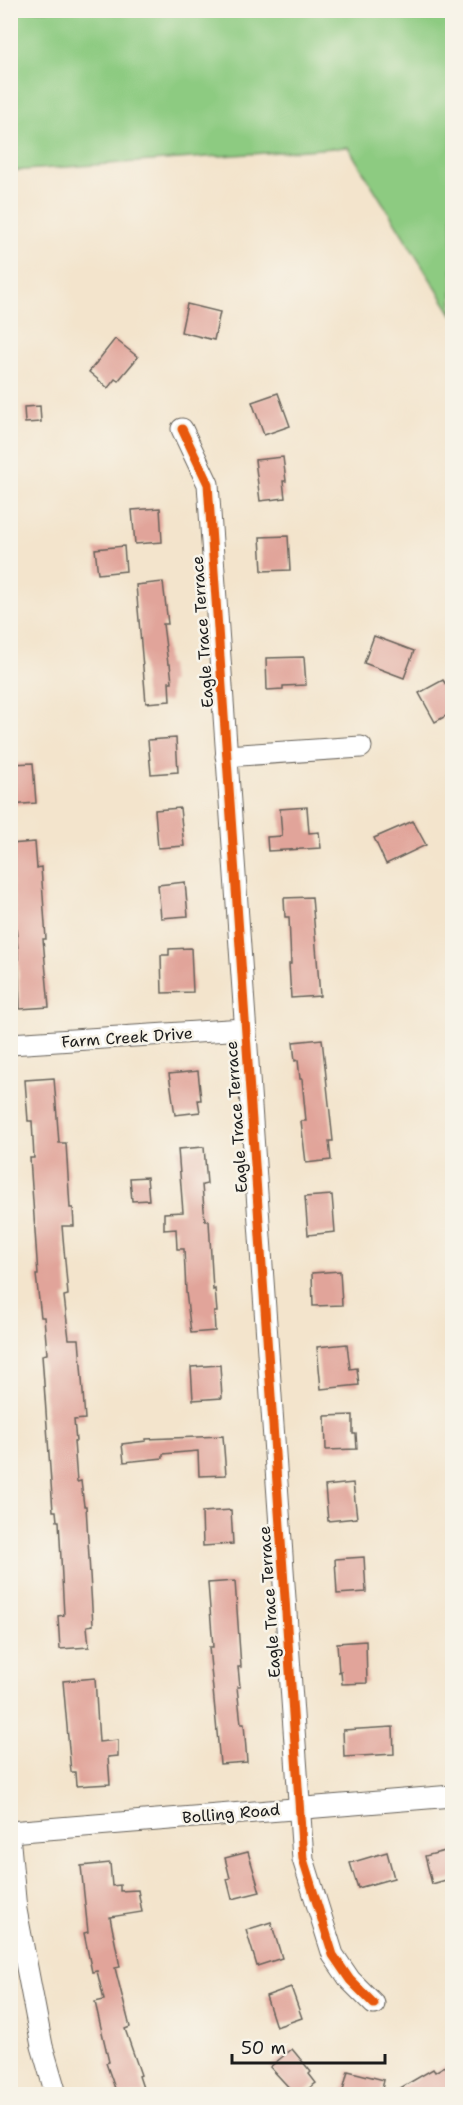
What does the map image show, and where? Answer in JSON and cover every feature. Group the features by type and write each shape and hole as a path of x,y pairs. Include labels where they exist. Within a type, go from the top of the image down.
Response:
{"street":[{"name":"Eagle Trace Terrace","path":"182,429 208,484 303,1859 333,1955 350,1980 374,2004"},
{"path":"226,756 361,747"},
{"name":"Farm Creek Drive","path":"10,1044 244,1029"},
{"name":"Bolling Road","path":"10,1832 453,1796"},
{"path":"10,1845 16,1910 42,2046 56,2094"}],"green space":[{"path":"11,10 452,11 452,314 348,147 11,171"}],"building":[{"path":"187,304 220,312 214,340 181,332"},
{"path":"115,339 138,357 118,381 115,379 108,388 89,372"},
{"path":"278,393 290,426 264,435 252,402"},
{"path":"40,406 41,422 25,423 24,407"},
{"path":"283,457 286,481 283,481 285,498 260,501 255,460"},
{"path":"160,508 162,542 135,544 132,510"},
{"path":"288,536 290,570 262,571 260,537"},
{"path":"124,546 126,571 98,574 95,549"},
{"path":"163,582 168,624 163,624 172,682 169,682 170,701 146,703 136,585"},
{"path":"374,636 414,651 404,678 364,663"},
{"path":"304,657 306,685 283,686 283,689 267,690 266,658"},
{"path":"443,680 453,696 453,712 435,722 419,693"},
{"path":"176,738 178,772 151,774 148,740"},
{"path":"33,763 36,803 10,805 10,764"},
{"path":"307,807 309,833 319,832 321,848 268,851 267,837 282,836 280,809"},
{"path":"180,808 184,846 158,848 155,810"},
{"path":"413,821 426,845 386,864 374,838"},
{"path":"35,842 37,868 41,867 46,939 43,939 49,1007 20,1009 18,951 12,879 10,879 10,844"},
{"path":"185,882 188,916 161,918 158,885"},
{"path":"312,897 320,996 291,998 289,917 285,917 284,898"},
{"path":"191,948 193,992 162,993 161,955 169,955 169,949"},
{"path":"322,1039 333,1141 329,1141 331,1160 306,1163 301,1121 306,1121 302,1079 300,1079 298,1060 295,1061 293,1042"},
{"path":"198,1071 200,1112 175,1115 169,1074"},
{"path":"54,1078 59,1143 66,1143 70,1208 73,1208 74,1226 62,1226 68,1295 64,1296 69,1339 79,1339 85,1419 74,1420 76,1441 74,1441 77,1482 81,1481 84,1506 86,1506 93,1625 87,1626 89,1647 60,1649 58,1616 64,1615 59,1521 57,1521 56,1511 53,1511 42,1355 47,1354 44,1317 41,1317 36,1275 38,1275 30,1158 34,1158 32,1121 28,1121 25,1080"},
{"path":"204,1147 207,1184 202,1185 205,1221 209,1221 213,1290 215,1289 217,1312 214,1312 215,1331 191,1333 184,1249 177,1249 176,1229 164,1230 164,1213 183,1212 178,1149"},
{"path":"147,1177 149,1200 132,1201 130,1178"},
{"path":"332,1195 335,1232 308,1235 305,1197"},
{"path":"340,1271 342,1305 313,1306 312,1273"},
{"path":"347,1344 350,1369 357,1368 359,1385 321,1389 317,1347"},
{"path":"220,1365 222,1398 193,1400 191,1367"},
{"path":"353,1415 353,1434 356,1434 357,1449 326,1450 325,1416"},
{"path":"223,1436 226,1475 199,1476 198,1451 163,1454 163,1458 124,1462 122,1444 146,1441 146,1439"},
{"path":"353,1483 357,1518 328,1521 325,1486"},
{"path":"231,1510 233,1544 203,1546 202,1512"},
{"path":"364,1557 366,1592 337,1594 335,1559"},
{"path":"235,1581 241,1667 238,1667 240,1687 237,1687 241,1724 244,1724 247,1762 220,1764 209,1647 213,1647 208,1583"},
{"path":"366,1641 367,1683 342,1684 337,1643"},
{"path":"95,1678 99,1742 118,1740 118,1756 108,1757 110,1784 76,1786 75,1772 71,1772 63,1681"},
{"path":"393,1727 394,1754 344,1757 343,1730"},
{"path":"453,1849 453,1878 432,1884 425,1856"},
{"path":"248,1852 260,1892 232,1899 225,1858"},
{"path":"387,1852 394,1878 358,1888 350,1863"},
{"path":"110,1863 112,1886 120,1885 120,1891 138,1890 142,1912 110,1917 120,1967 115,1968 130,2027 125,2029 145,2094 117,2094 106,2063 109,2062 95,2002 104,2000 97,1971 92,1972 84,1933 88,1932 81,1866"},
{"path":"271,1922 282,1958 257,1966 246,1930"},
{"path":"291,1987 302,2018 276,2027 266,1996"},
{"path":"292,2049 311,2072 309,2074 316,2083 301,2094 295,2094 270,2067"},
{"path":"445,2066 453,2080 453,2094 390,2094 433,2069 435,2072"},
{"path":"348,2071 384,2080 381,2094 342,2094"}],"cycle path":[{"path":"182,429 208,484 303,1859 333,1955 350,1980 374,2004"}]}
